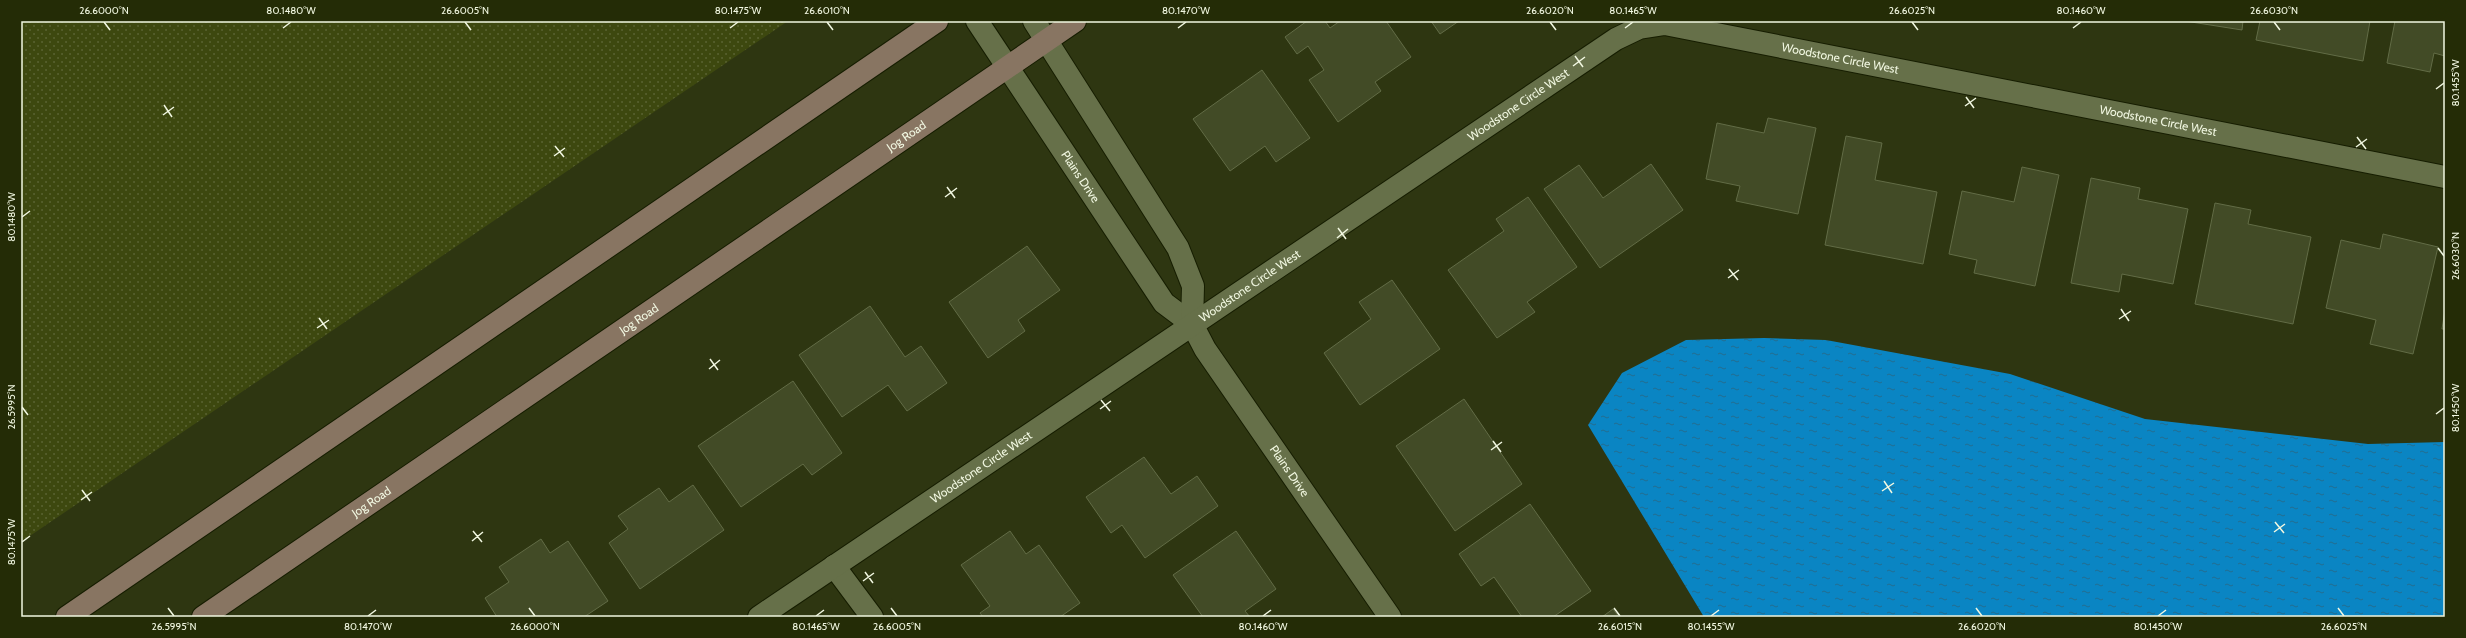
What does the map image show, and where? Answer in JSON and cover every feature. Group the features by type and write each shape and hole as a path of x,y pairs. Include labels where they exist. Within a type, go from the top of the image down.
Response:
{"main road":[{"path":"67,617 937,21"},
{"name":"Jog Road","path":"203,617 1007,66 1075,21"}],"street":[{"name":"Plains Drive","path":"977,21 1164,302 1192,324 1205,349 1390,617"},
{"name":"Plains Drive","path":"1034,21 1178,248 1192,286 1192,324"},
{"name":"Woodstone Circle West","path":"759,617 1616,39 1639,28 1665,24 2445,177"},
{"path":"834,566 872,617"}],"green space":[{"path":"21,21 788,21 21,542"}],"water":[{"path":"1764,338 1826,340 2010,374 2145,419 2368,444 2445,442 2445,614 2440,617 1704,617 1588,425 1622,373 1686,340"}],"building":[{"path":"1307,21 1325,21 1330,28 1340,21 1386,21 1411,57 1375,82 1381,91 1338,122 1309,80 1324,70 1308,46 1297,54 1285,37"},
{"path":"1431,21 1459,21 1440,34"},
{"path":"2185,21 2243,21 2242,30"},
{"path":"2260,21 2370,21 2363,61 2256,40"},
{"path":"2395,21 2445,21 2445,56 2434,53 2430,72 2387,63"},
{"path":"1262,70 1310,138 1276,162 1265,146 1230,171 1193,119"},
{"path":"1768,118 1816,128 1798,214 1736,201 1740,186 1706,179 1717,123 1764,133"},
{"path":"1846,136 1882,143 1875,180 1937,192 1923,264 1825,245"},
{"path":"1651,164 1683,210 1600,268 1544,189 1579,165 1603,198"},
{"path":"2022,167 2059,175 2035,286 1974,273 1977,260 1949,254 1962,191 2014,202"},
{"path":"2091,178 2140,188 2138,199 2188,209 2173,284 2122,274 2119,292 2071,283"},
{"path":"1528,197 1577,267 1527,302 1535,312 1497,338 1448,270 1504,231 1496,219"},
{"path":"2215,203 2251,210 2248,224 2311,237 2293,324 2195,304"},
{"path":"2383,234 2438,247 2413,354 2370,344 2376,320 2326,308 2341,240 2380,249"},
{"path":"1027,246 1060,290 1018,320 1025,331 988,358 949,302"},
{"path":"1392,280 1440,349 1360,405 1324,353 1371,319 1359,302"},
{"path":"870,306 905,357 921,346 947,383 907,411 888,385 842,417 799,355"},
{"path":"2445,310 2445,329 2442,329"},
{"path":"793,381 842,453 812,475 803,464 741,507 698,446"},
{"path":"1464,399 1522,484 1455,531 1396,446"},
{"path":"1144,457 1171,494 1197,476 1218,506 1145,558 1122,525 1111,533 1086,497"},
{"path":"693,485 724,530 640,589 609,543 628,529 618,516 659,488 669,502"},
{"path":"1530,504 1591,591 1553,617 1522,617 1494,577 1481,586 1459,554"},
{"path":"1010,531 1026,554 1039,545 1080,603 1060,617 983,617 980,613 990,606 961,565"},
{"path":"1236,531 1276,589 1245,611 1250,617 1203,617 1173,575"},
{"path":"541,539 550,553 568,541 608,601 584,617 497,617 485,598 509,582 499,567"},
{"path":"1613,609 1619,617 1602,617"}]}
